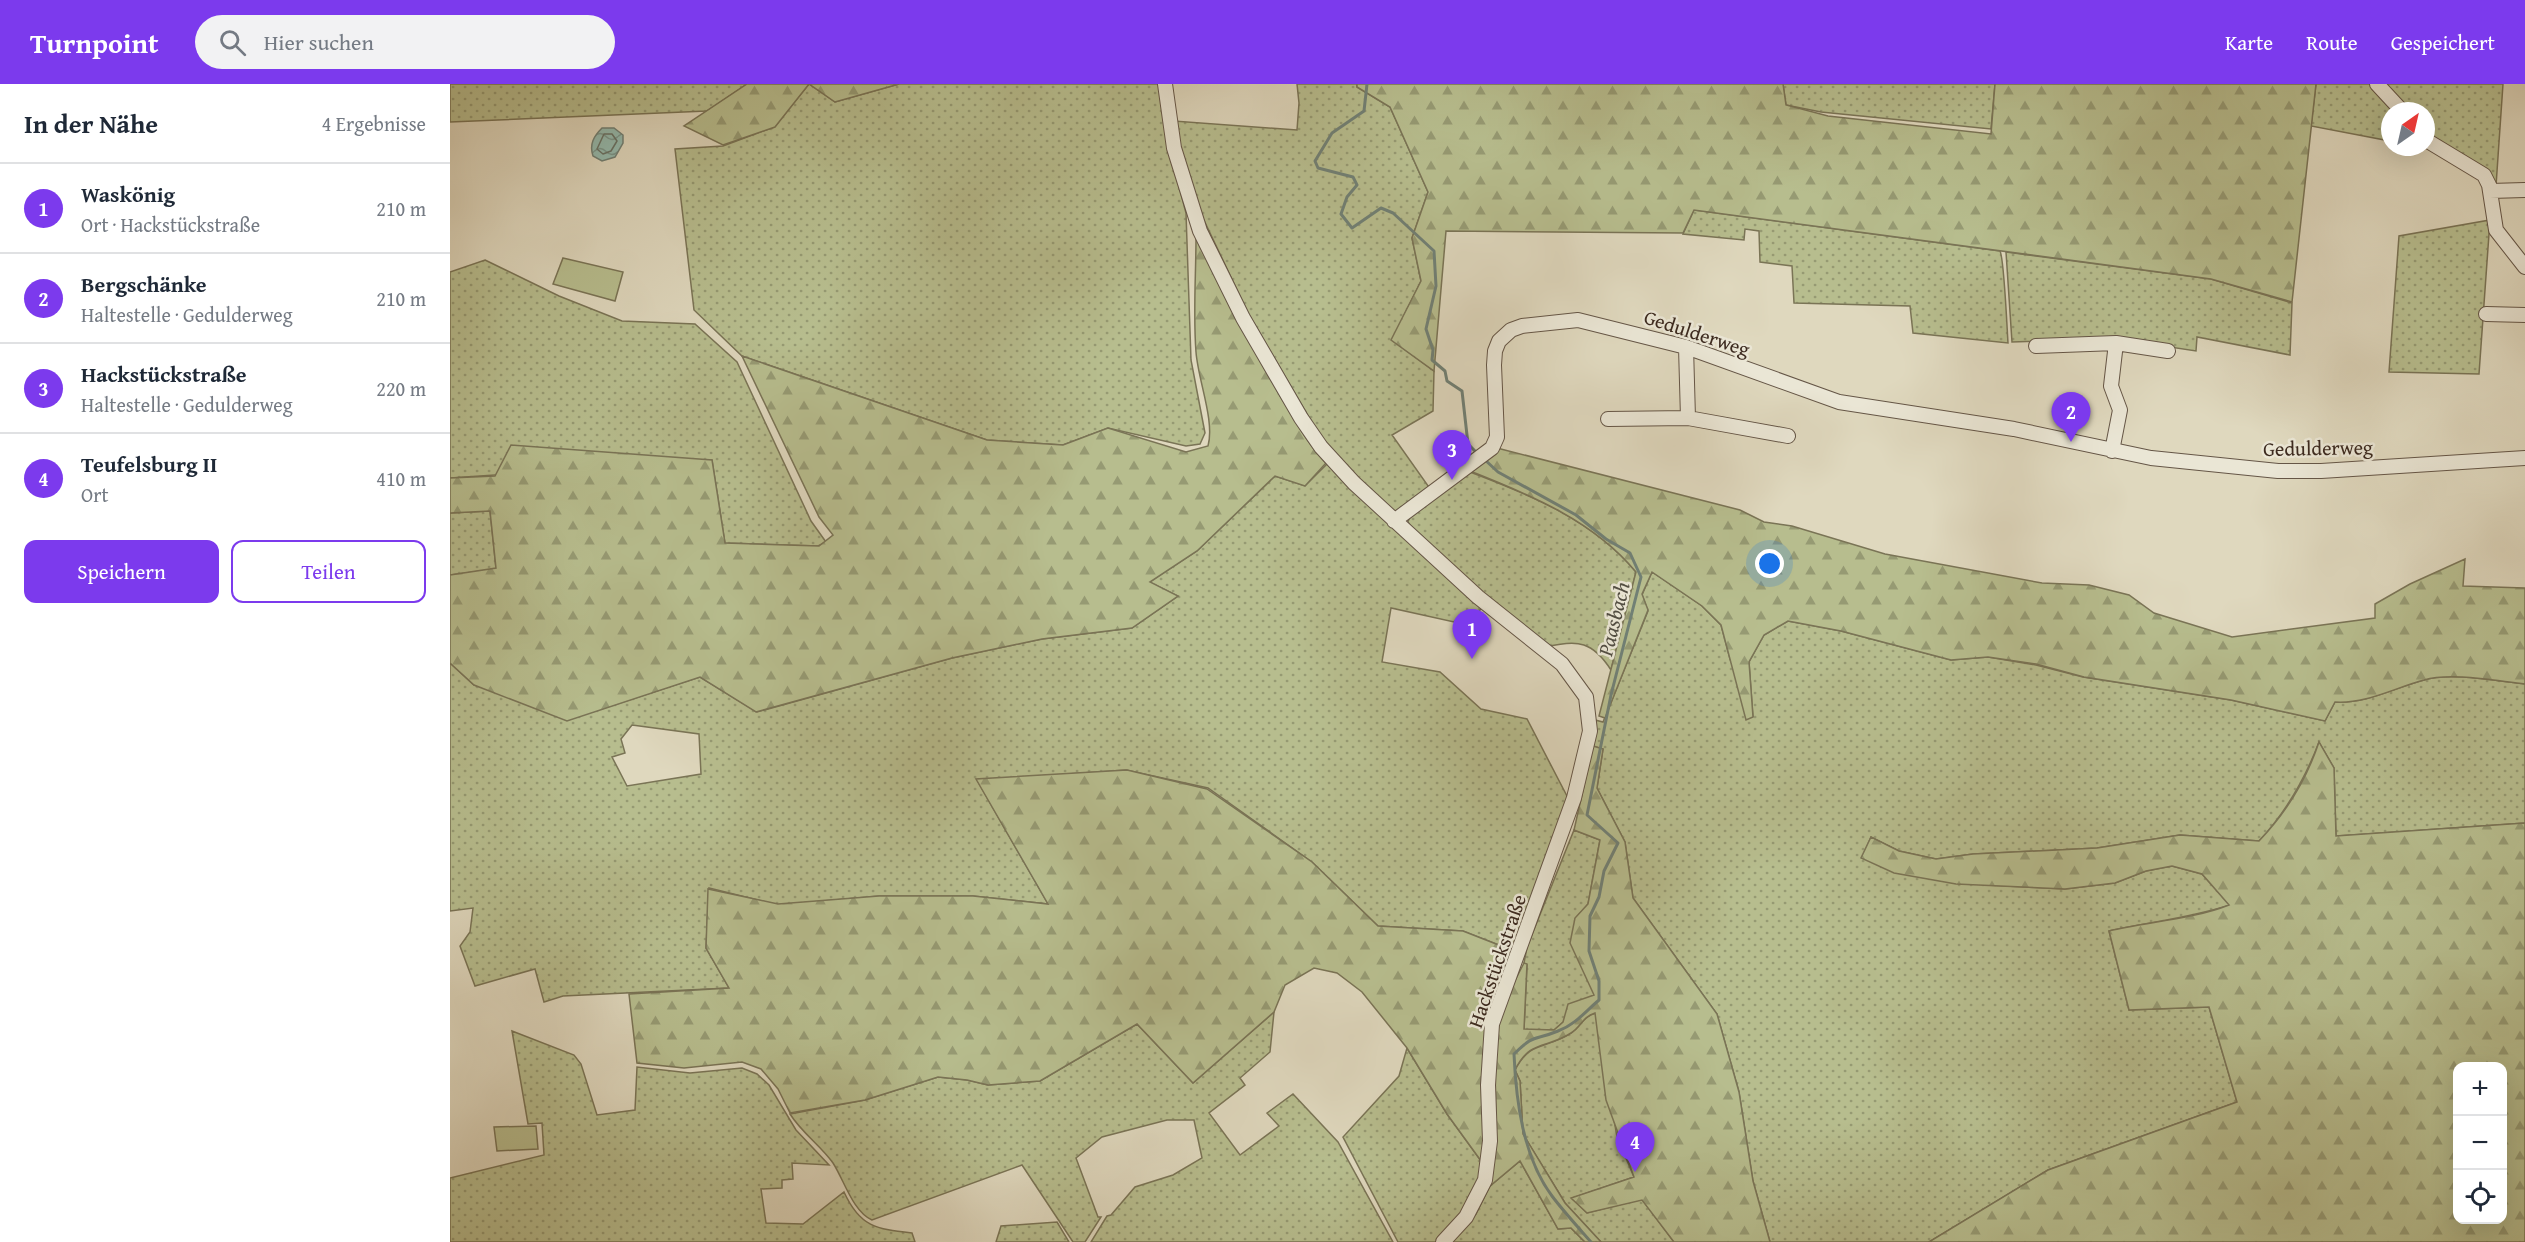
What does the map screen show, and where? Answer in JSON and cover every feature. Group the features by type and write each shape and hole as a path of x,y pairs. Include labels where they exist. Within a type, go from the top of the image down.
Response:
{"street":[{"name":"Hackstückstraße","path":"1165,84 1169,126 1182,179 1200,231 1230,292 1280,383 1321,447 1394,521 1478,597 1569,671 1582,690 1590,714 1586,751 1574,798 1492,1024 1488,1085 1490,1141 1485,1180 1466,1217 1443,1242"},
{"path":"2377,84 2394,102"},
{"path":"2435,145 2480,171 2487,180 2496,230 2525,267"},
{"path":"2490,191 2525,190"},
{"path":"2486,314 2525,315"},
{"name":"Gedulderweg","path":"1394,521 1482,458 1497,437 1495,351 1499,341 1511,330 1522,326 1578,320 1686,347 1839,402 2014,429 2151,458 2278,471 2321,471 2525,458"},
{"path":"2036,346 2116,343 2168,351"},
{"path":"2112,451 2120,410 2111,386 2116,343"},
{"path":"1686,347 1688,418"},
{"path":"1608,419 1688,418 1788,436"}],"green space":[{"path":"450,84 747,84 707,111 450,122"},
{"path":"747,84 809,84 775,127 723,145 684,126"},
{"path":"809,84 835,102 899,84 1163,84 1172,159 1186,213 1191,360 1205,433 1200,444 1186,446 1108,428 1063,445 987,440 742,356 694,310 675,149 723,146 774,127"},
{"path":"809,84 899,84 835,102"},
{"path":"1297,84 1357,84 1357,87 1390,107 1428,192 1412,238 1421,281 1392,340 1434,371 1433,411 1392,435 1431,490 1395,516 1324,443 1249,315 1191,193 1174,121 1297,130 1299,103"},
{"path":"1357,84 1783,84 1786,105 1828,116 1991,134 1995,84 2316,84 2292,302 2211,279 1694,210 1683,233 1446,231 1434,371 1391,340 1421,281 1412,238 1428,192 1390,107 1357,87"},
{"path":"1783,84 1995,84 1991,129 1821,112 1786,105"},
{"path":"2316,84 2372,84 2389,102 2381,102 2381,139 2311,126"},
{"path":"2384,84 2503,84 2496,186 2435,140 2435,102 2399,102"},
{"path":"1694,210 2000,251 2008,343 1913,333 1910,306 1794,303 1792,266 1760,262 1759,231 1745,229 1744,240 1683,234"},
{"path":"2490,220 2479,374 2389,372 2399,236"},
{"path":"1196,237 1282,399 1307,440 1326,463 1305,486 1275,476 1197,551 1150,582 1178,596 1132,628 1042,639 952,658 756,712 700,677 567,721 474,685 450,663 450,575 496,568 490,511 450,513 450,478 495,476 511,445 712,460 725,543 819,546 833,535 819,517 742,356 987,440 1063,445 1108,428 1186,452 1208,446 1209,425 1197,363 1195,338"},
{"path":"2006,252 2211,279 2292,303 2290,355 2197,337 2196,351 2117,339 2012,342"},
{"path":"563,258 623,272 615,301 553,284"},
{"path":"485,260 559,296 622,321 695,324 737,362 811,521 826,542 818,546 725,543 712,460 450,478 450,272"},
{"path":"1497,448 1740,510 1764,522 1792,526 1885,554 2042,583 2089,585 2129,595 2154,613 2232,637 2375,618 2375,604 2410,584 2465,559 2463,586 2525,588 2525,684 2474,678 2447,677 2424,680 2358,701 2335,702 2325,721 2231,700 2084,677 2036,664 1988,657 1951,660 1841,631 1788,621 1764,635 1749,662 1753,717 1746,720 1721,625 1702,606 1652,572 1642,594 1648,610 1605,718 1599,716 1636,572 1601,538 1560,511 1470,471"},
{"path":"1329,462 1482,606 1472,626 1391,608 1382,662 1440,672 1481,709 1527,719 1568,798 1514,951 1463,931 1378,926 1312,862 1208,788 1126,770 977,780 1048,904 973,896 879,896 778,905 709,888 706,948 729,988 563,996 544,1002 535,969 475,986 460,946 470,932 473,908 450,911 450,663 474,685 589,713 700,677 757,712 952,658 1042,639 1132,628 1178,596 1149,582 1197,551 1275,476 1305,486","holes":["632,725 699,734 701,774 627,786 612,757 625,753 621,739"]},
{"path":"1470,472 1538,500 1581,524 1601,538 1636,572 1611,670 1598,653 1584,645 1568,643 1547,647 1481,594 1415,533 1408,522 1411,513"},
{"path":"490,511 496,569 450,575 450,513"},
{"path":"1652,572 1702,606 1721,625 1730,659 1753,717 1749,662 1764,635 1788,621 1841,631 1951,660 1988,657 2036,665 2083,677 2231,700 2325,721 2335,702 2358,701 2424,680 2447,677 2474,678 2525,684 2525,823 2336,836 2334,768 2319,742 2294,794 2259,841 2180,835 2097,848 1973,854 1936,859 1899,851 1871,837 1862,858 1987,885 2065,889 2115,883 2146,871 2172,866 2202,874 2230,905 2185,917 2109,931 2129,1010 2209,1007 2237,1102 2048,1170 1929,1242 1770,1242 1753,1181 1739,1092 1717,1014 1633,898 1625,842 1597,788 1603,749 1593,746 1595,720 1603,722 1648,611 1642,595"},
{"path":"2319,742 2334,768 2336,836 2525,823 2525,1242 1929,1242 2048,1170 2237,1102 2209,1007 2129,1010 2109,931 2186,917 2229,905 2202,874 2172,866 2146,871 2115,883 2065,889 1956,884 1894,873 1861,858 1871,837 1899,851 1936,859 1973,854 2097,848 2180,835 2259,841 2287,807 2302,782"},
{"path":"1593,746 1603,749 1597,788 1625,842 1633,898 1717,1014 1739,1092 1753,1181 1770,1242 1674,1242 1642,1200 1587,1213 1571,1198 1634,1177 1606,1100 1595,1013 1587,1017 1571,1033 1527,1053 1515,1070 1520,1081 1523,1134 1565,1203 1601,1242 1585,1242 1571,1228 1558,1229 1520,1161 1490,1186 1494,1165 1497,1035 1505,1001 1524,963 1527,964 1524,1029 1554,1030 1563,1022 1568,1004 1594,995 1570,943 1575,918 1588,904 1600,840 1574,830"},
{"path":"1127,770 1207,789 1312,862 1378,926 1463,931 1514,951 1491,1011 1484,1165 1447,1114 1407,1048 1362,992 1337,973 1314,968 1285,985 1274,1012 1193,1083 1137,1024 1040,1081 988,1085 938,1077 865,1100 790,1113 778,1089 761,1069 742,1062 684,1068 637,1063 629,994 729,988 706,948 708,889 778,904 879,896 973,896 1048,904 976,779"},
{"path":"1574,830 1600,840 1588,904 1575,919 1586,972 1595,995 1554,1030 1524,1030 1527,965 1524,963 1527,947"},
{"path":"1274,1012 1270,1052 1240,1078 1245,1085 1209,1113 1240,1155 1279,1126 1267,1113 1293,1094 1338,1142 1393,1242 1091,1242 1107,1216 1111,1215 1135,1187 1173,1175 1202,1158 1194,1120 1167,1120 1102,1137 1076,1158 1098,1217 1101,1217 1085,1242 1073,1242 1022,1165 872,1220 859,1210 833,1163 790,1114 865,1100 938,1077 988,1085 1040,1081 1137,1024 1193,1083"},
{"path":"1596,1013 1617,1137 1634,1177 1572,1198 1587,1213 1642,1199 1674,1242 1601,1242 1565,1203 1523,1134 1520,1081 1515,1070 1521,1060 1533,1049 1571,1033 1588,1017"},
{"path":"512,1031 574,1055 581,1064 597,1115 635,1110 637,1067 690,1073 742,1068 757,1074 769,1085 796,1130 829,1165 792,1163 793,1179 782,1180 782,1188 761,1189 766,1223 803,1224 844,1192 856,1213 863,1219 888,1230 912,1233 915,1242 450,1242 450,1178 544,1155 542,1123 528,1124"},
{"path":"1407,1048 1447,1114 1484,1165 1464,1213 1438,1242 1398,1242 1343,1137 1399,1076"},
{"path":"536,1126 538,1149 497,1151 494,1127"},
{"path":"1520,1161 1558,1229 1571,1228 1585,1242 1452,1242 1476,1214 1490,1186"},
{"path":"1057,1222 1069,1242 996,1242 1001,1226"}],"water":[{"path":"602,128 614,128 623,135 623,143 615,157 602,161 593,156 592,144"}],"waterway":[{"name":"Paasbach","path":"1367,84 1364,111 1332,133 1315,161 1318,168 1353,177 1357,185 1347,197 1341,214 1352,228 1381,208 1393,213 1434,251 1436,286 1426,329 1433,350 1432,360 1445,371 1447,381 1462,391 1468,444 1477,453"},
{"name":"Paasbach","path":"1484,459 1498,472 1576,515 1606,539 1630,553 1641,577 1611,695 1587,815 1618,843 1604,871 1599,897 1590,916 1589,951 1599,981 1599,1000 1570,1025 1531,1040 1514,1054 1519,1109 1534,1164 1552,1196 1591,1242"}],"place":[{"name":"Bergschänke","path":"2071,442"},
{"name":"Hackstückstraße","path":"1452,480"},
{"name":"Waskönig","path":"1472,659"},
{"name":"Teufelsburg II","path":"1635,1172"}]}
